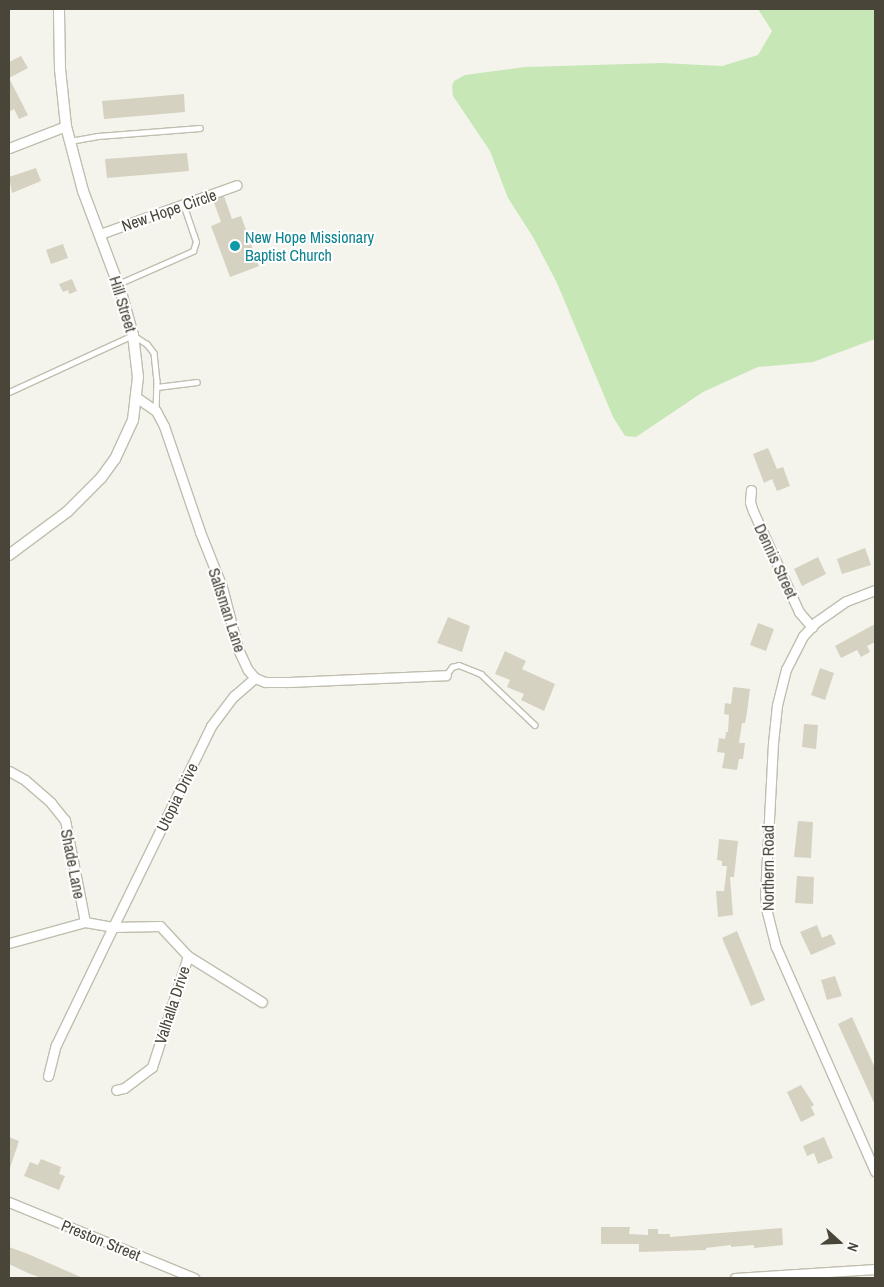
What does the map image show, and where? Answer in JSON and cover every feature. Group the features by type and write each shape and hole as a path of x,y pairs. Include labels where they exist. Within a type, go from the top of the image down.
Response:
{"street":[{"name":"Hill Street","path":"9,555 67,512 101,478 115,459 133,420 138,377 133,335 118,284 83,191 66,126 59,62 59,9"},
{"path":"9,148 66,126"},
{"name":"New Hope Circle","path":"100,234 237,185"},
{"name":"Saltsman Lane","path":"136,397 156,411 164,426 200,532 222,587 238,649 248,670 255,678"},
{"name":"Dennis Street","path":"751,490 750,502 753,511 800,612 812,627"},
{"name":"Northern Road","path":"875,590 846,601 830,611 803,636 789,660 777,705 765,876 767,912 776,947 875,1171"},
{"path":"255,678 265,682 288,682 446,675"},
{"name":"Utopia Drive","path":"113,927 175,804 187,773 211,726 234,696 255,678"},
{"name":"Shade Lane","path":"9,770 25,780 51,803 65,820 85,922"},
{"name":"Valhalla Drive","path":"9,943 85,922 113,927 160,926 188,956 152,1067 124,1088 116,1090"},
{"path":"48,1076 56,1045 113,927"},
{"path":"188,956 262,1002"},
{"name":"Preston Street","path":"9,1202 194,1278"},
{"path":"735,1278 875,1269"}],"lane":[{"path":"70,141 98,136 200,128"},
{"path":"118,284 193,251 196,242 183,204"},
{"path":"9,392 133,335 148,344 154,353 157,363 156,411"},
{"path":"157,387 197,382"},
{"path":"446,675 452,667 459,665 481,674 534,725"}],"green space":[{"path":"758,9 875,9 875,339 813,362 758,367 703,392 636,437 625,436 613,417 557,283 533,237 508,198 490,151 453,96 452,86 454,81 465,75 525,67 662,63 722,66 758,55 772,31"}],"building":[{"path":"21,56 28,68 9,78 9,62"},
{"path":"9,78 28,115 19,119 14,109 9,112"},
{"path":"184,94 185,112 104,119 102,101"},
{"path":"187,153 189,171 107,178 105,159"},
{"path":"36,168 41,181 12,193 9,177"},
{"name":"New Hope Missionary Baptist Church","path":"224,196 232,219 241,216 259,266 230,277 211,226 221,222 213,200"},
{"path":"63,244 68,258 51,264 46,250"},
{"path":"72,279 77,291 69,294 68,290 63,292 59,284"},
{"path":"768,448 777,469 783,467 790,486 777,491 772,479 764,483 753,454"},
{"path":"865,548 871,565 842,574 837,559"},
{"path":"818,557 826,574 802,586 794,569"},
{"path":"448,617 470,626 462,652 437,643"},
{"path":"758,623 774,629 766,651 750,645"},
{"path":"875,624 875,642 867,646 870,652 861,657 857,650 841,658 835,646"},
{"path":"505,651 526,661 522,669 555,684 544,711 521,700 524,694 507,687 510,680 495,674"},
{"path":"820,668 834,673 825,700 811,695"},
{"path":"733,687 750,689 745,723 742,723 739,743 745,743 743,759 739,759 737,770 722,768 725,753 717,752 719,738 725,739 726,732 728,732 729,715 724,714 725,703 731,704"},
{"path":"804,724 818,725 816,749 802,747"},
{"path":"798,821 813,822 811,858 794,857"},
{"path":"719,839 738,841 734,877 730,877 733,915 718,917 716,891 724,891 727,866 722,866 722,861 717,860"},
{"path":"797,876 814,877 813,904 795,903"},
{"path":"817,925 822,938 831,934 836,944 811,955 800,932"},
{"path":"737,931 765,1000 751,1006 722,938"},
{"path":"835,976 842,996 827,1000 821,980"},
{"path":"852,1017 875,1068 875,1105 838,1024"},
{"path":"801,1085 814,1105 811,1107 815,1115 801,1122 787,1092"},
{"path":"9,1137 19,1141 10,1168 9,1167"},
{"path":"824,1137 833,1158 818,1164 814,1153 807,1156 803,1146"},
{"path":"41,1159 61,1167 59,1174 65,1176 59,1190 24,1176 30,1162 38,1165"},
{"path":"601,1227 630,1227 629,1234 648,1235 648,1229 658,1229 658,1234 670,1234 670,1237 782,1228 783,1245 754,1248 754,1245 731,1247 731,1245 706,1248 706,1250 639,1252 639,1244 601,1244"},
{"path":"9,1247 83,1278 42,1278 30,1274 9,1264"}],"place":[{"name":"New Hope Missionary Baptist Church","path":"235,246"}]}
